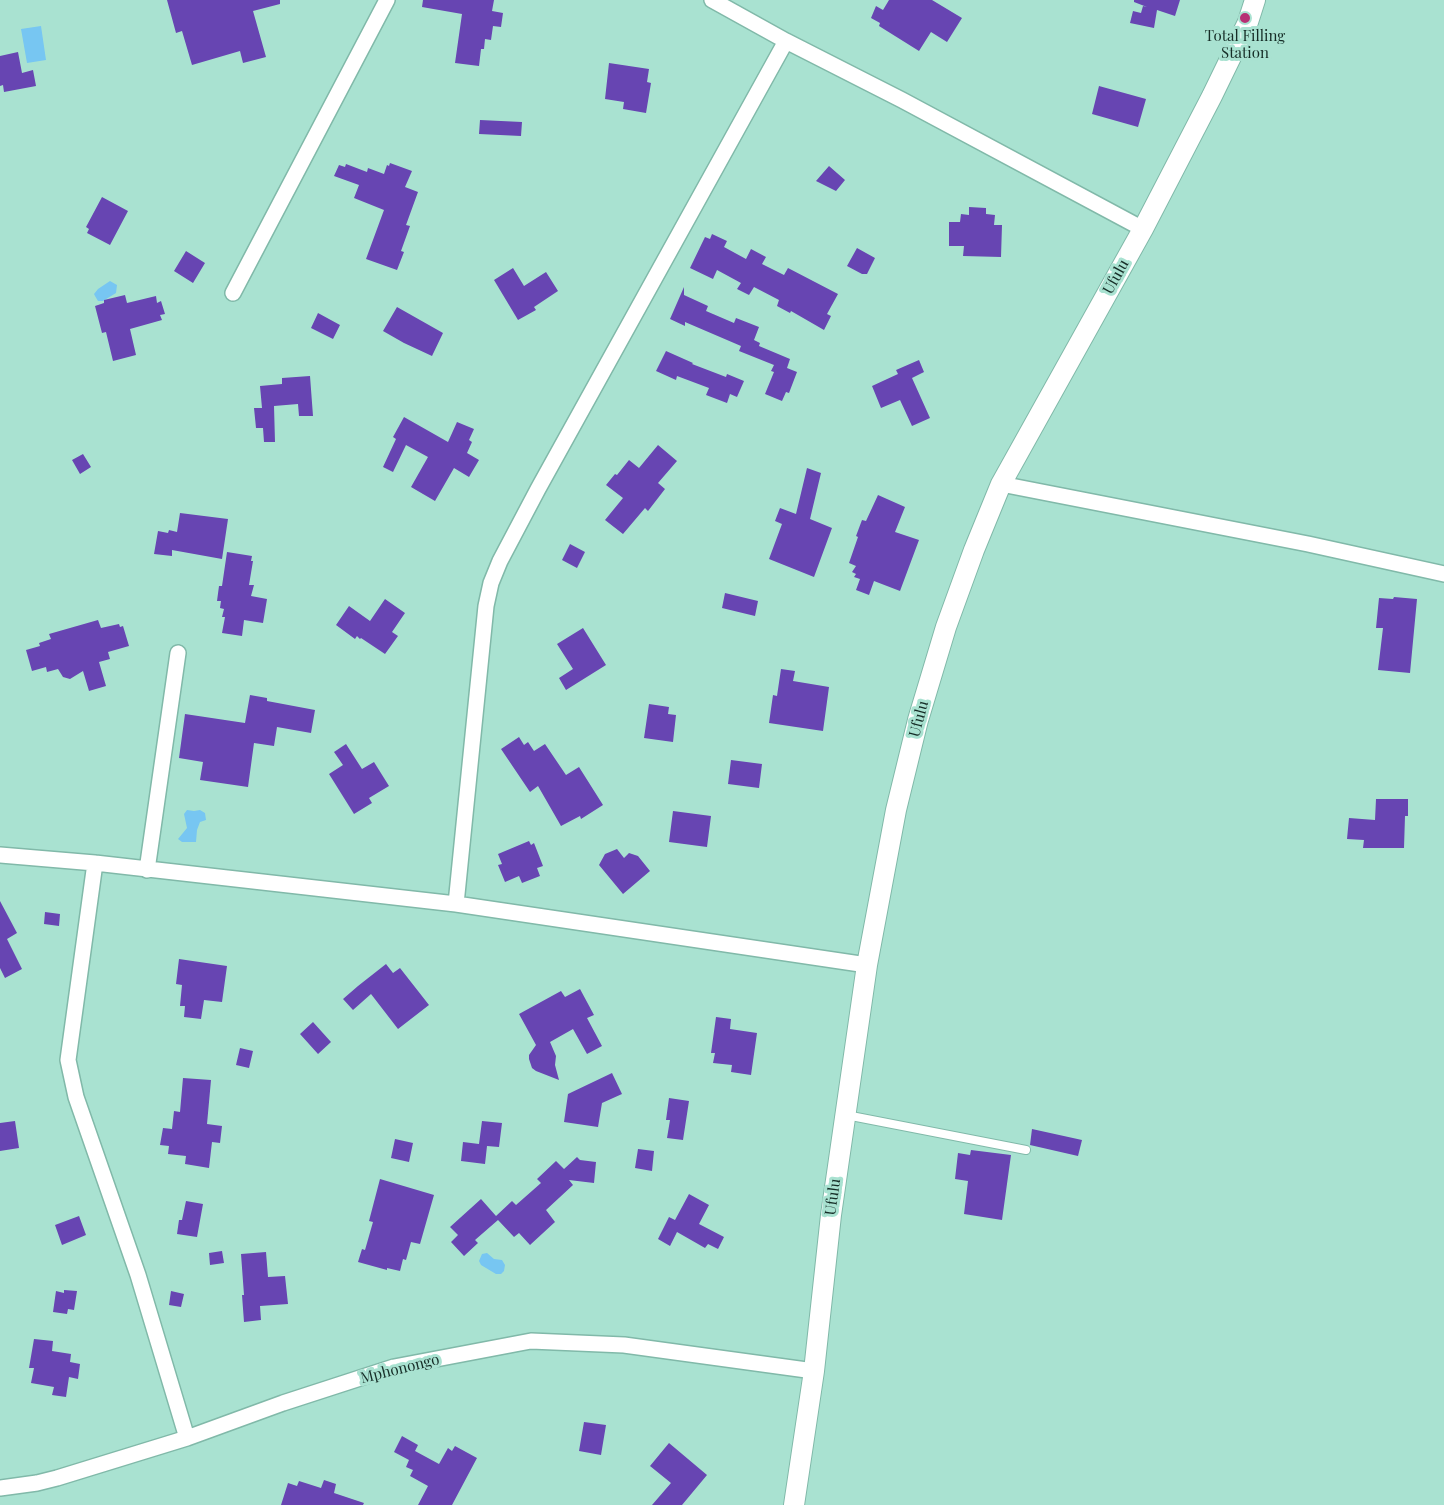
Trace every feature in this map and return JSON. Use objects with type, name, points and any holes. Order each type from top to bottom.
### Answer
[{"type":"street","points":[[233,293],[387,0]]},
{"type":"street","points":[[712,0],[1143,229]]},
{"type":"street","name":"Ufulu","points":[[794,1505],[814,1371],[830,1226],[867,964],[896,810],[918,720],[946,627],[1001,484],[1143,229],[1212,96],[1256,0]]},
{"type":"street","points":[[456,904],[486,606],[491,583],[538,489],[786,41]]},
{"type":"street","points":[[1001,484],[1308,544],[1444,574]]},
{"type":"street","points":[[147,870],[178,653]]},
{"type":"street","points":[[0,855],[95,863],[456,904],[867,964]]},
{"type":"street","points":[[95,863],[68,1060],[76,1097],[138,1275],[187,1438]]},
{"type":"street","name":"Mphonongo","points":[[0,1488],[57,1478],[187,1438],[282,1403],[394,1367],[531,1341],[624,1345],[814,1371]]},
{"type":"lane","points":[[845,1114],[1026,1150]]},
{"type":"water","points":[[41,26],[46,60],[27,63],[21,29]]},
{"type":"water","points":[[110,281],[117,285],[116,293],[103,301],[98,301],[94,294]]},
{"type":"water","points":[[187,810],[200,810],[205,813],[206,820],[200,822],[196,842],[182,842],[178,839],[187,828],[184,814]]},
{"type":"water","points":[[487,1253],[494,1259],[502,1260],[505,1265],[501,1274],[496,1274],[481,1265],[479,1261],[482,1254]]},
{"type":"building","points":[[167,0],[280,0],[280,4],[253,11],[266,57],[243,63],[240,51],[192,65],[182,31],[176,33]]},
{"type":"building","points":[[423,0],[494,0],[492,11],[503,13],[501,27],[493,26],[491,40],[485,39],[479,66],[455,63],[462,14],[422,7]]},
{"type":"building","points":[[889,0],[932,0],[962,18],[947,42],[931,32],[919,51],[879,26],[880,23],[871,18],[876,6],[883,10]]},
{"type":"building","points":[[1134,0],[1180,0],[1175,16],[1157,10],[1154,28],[1130,23],[1133,11],[1141,13],[1143,6],[1147,7]]},
{"type":"building","points":[[18,52],[22,73],[33,70],[36,86],[4,92],[3,85],[0,86],[0,56]]},
{"type":"building","points":[[609,63],[649,69],[647,82],[651,83],[646,113],[623,109],[624,102],[605,99]]},
{"type":"building","points":[[1099,86],[1146,99],[1138,127],[1092,114]]},
{"type":"building","points":[[480,120],[522,122],[521,136],[479,134]]},
{"type":"building","points":[[390,163],[412,171],[405,187],[418,192],[406,225],[410,226],[397,270],[366,259],[384,210],[354,198],[359,185],[334,176],[339,165],[345,167],[346,164],[367,172],[368,168],[384,174]]},
{"type":"building","points":[[829,166],[845,180],[836,191],[816,181]]},
{"type":"building","points":[[102,197],[128,211],[110,245],[87,233],[89,229],[86,227]]},
{"type":"building","points":[[969,207],[986,208],[986,214],[995,215],[994,225],[1002,225],[1001,257],[963,256],[964,246],[949,246],[949,222],[960,222],[961,214],[969,215]]},
{"type":"building","points":[[712,234],[727,241],[724,247],[746,259],[751,249],[766,257],[762,264],[784,275],[788,268],[838,294],[827,314],[831,316],[824,330],[791,311],[790,313],[777,306],[779,300],[754,287],[749,295],[737,289],[741,283],[717,270],[713,279],[690,268],[705,237],[710,239]]},
{"type":"building","points":[[857,248],[875,258],[867,274],[862,274],[847,266]]},
{"type":"building","points":[[186,251],[205,263],[193,283],[174,271]]},
{"type":"building","points":[[513,268],[524,286],[546,272],[558,291],[534,307],[536,310],[518,320],[494,280]]},
{"type":"building","points":[[684,287],[684,295],[708,306],[706,311],[734,323],[736,318],[759,327],[754,340],[760,343],[759,346],[790,359],[787,368],[797,372],[789,393],[786,392],[782,401],[765,394],[774,372],[771,371],[774,365],[739,351],[741,346],[685,322],[685,326],[670,319]]},
{"type":"building","points":[[125,295],[127,303],[156,296],[157,303],[161,301],[165,314],[160,315],[162,320],[130,329],[136,355],[113,361],[106,332],[102,333],[95,306],[104,303],[104,300]]},
{"type":"building","points":[[397,307],[443,333],[432,356],[383,331]]},
{"type":"building","points":[[318,313],[340,325],[333,339],[311,328]]},
{"type":"building","points":[[666,351],[692,364],[744,381],[737,397],[730,394],[727,403],[706,395],[709,388],[677,376],[676,380],[656,371]]},
{"type":"building","points":[[919,360],[924,372],[912,378],[930,418],[912,426],[900,400],[881,408],[872,386],[898,374],[896,370]]},
{"type":"building","points":[[310,376],[313,416],[299,416],[298,404],[274,406],[275,442],[264,442],[263,428],[256,428],[254,408],[262,408],[260,386],[282,384],[282,378]]},
{"type":"building","points":[[404,417],[448,442],[457,422],[474,429],[467,453],[479,460],[469,477],[454,468],[435,501],[411,487],[428,457],[406,445],[393,472],[383,467],[396,439],[393,437]]},
{"type":"building","points":[[658,445],[677,461],[658,483],[665,489],[648,511],[645,508],[623,534],[605,520],[623,498],[606,485],[629,460],[639,468]]},
{"type":"building","points":[[83,454],[91,467],[80,474],[72,460]]},
{"type":"building","points":[[807,468],[821,473],[810,519],[832,528],[814,577],[769,559],[782,524],[775,521],[780,508],[796,514]]},
{"type":"building","points":[[878,495],[905,507],[895,532],[919,540],[900,591],[874,581],[869,595],[856,590],[860,579],[854,577],[856,574],[852,572],[856,566],[849,563],[862,520],[866,521]]},
{"type":"building","points":[[180,513],[228,519],[222,559],[172,550],[172,556],[154,554],[158,531],[177,532]]},
{"type":"building","points":[[570,544],[585,552],[577,568],[562,560]]},
{"type":"building","points":[[227,552],[252,556],[249,585],[254,585],[251,596],[267,599],[263,623],[244,620],[242,636],[222,633],[224,609],[220,608],[221,601],[217,601],[219,586],[222,586]]},
{"type":"building","points":[[725,593],[758,601],[755,616],[722,608]]},
{"type":"building","points":[[1394,597],[1417,599],[1410,673],[1378,670],[1383,628],[1376,628],[1379,598],[1393,599]]},
{"type":"building","points":[[385,599],[405,613],[392,632],[398,636],[385,654],[357,636],[355,639],[336,625],[349,606],[370,621]]},
{"type":"building","points":[[98,620],[101,628],[119,624],[120,627],[123,626],[129,646],[108,652],[110,659],[99,662],[106,686],[89,691],[83,671],[70,679],[63,677],[58,669],[47,672],[46,667],[32,671],[26,650],[40,646],[39,643],[51,639],[49,634]]},
{"type":"building","points":[[583,628],[606,665],[566,690],[559,678],[573,669],[557,644]]},
{"type":"building","points":[[781,669],[795,671],[793,681],[829,687],[823,731],[769,723],[773,695],[777,696]]},
{"type":"building","points":[[250,695],[267,698],[267,701],[315,710],[311,733],[277,727],[274,746],[254,743],[248,787],[200,780],[203,762],[179,758],[185,714],[245,723]]},
{"type":"building","points":[[649,704],[669,707],[668,714],[676,715],[673,742],[644,738]]},
{"type":"building","points":[[519,737],[524,745],[528,742],[534,751],[545,744],[566,775],[579,767],[603,805],[581,819],[580,816],[561,826],[538,786],[530,792],[501,749]]},
{"type":"building","points":[[346,744],[362,769],[374,762],[389,786],[369,798],[372,803],[354,814],[329,774],[343,765],[334,752]]},
{"type":"building","points":[[731,760],[762,764],[759,788],[728,784]]},
{"type":"building","points":[[1376,799],[1408,799],[1404,848],[1363,848],[1364,840],[1347,839],[1349,818],[1375,820]]},
{"type":"building","points":[[673,811],[711,816],[707,847],[669,842]]},
{"type":"building","points":[[529,841],[531,845],[534,843],[543,866],[537,868],[540,876],[522,883],[519,876],[505,882],[498,865],[502,864],[498,854]]},
{"type":"building","points":[[617,849],[624,858],[629,853],[638,856],[650,871],[623,894],[599,865],[605,854]]},
{"type":"building","points":[[0,901],[17,933],[7,939],[22,969],[5,978],[0,968]]},
{"type":"building","points":[[45,912],[60,914],[59,926],[44,924]]},
{"type":"building","points":[[179,959],[227,966],[222,1002],[204,1000],[201,1019],[184,1017],[185,1006],[180,1006],[182,985],[176,984]]},
{"type":"building","points":[[386,964],[393,973],[400,968],[429,1005],[398,1029],[371,994],[353,1010],[343,999]]},
{"type":"building","points":[[580,989],[594,1015],[587,1018],[602,1046],[587,1054],[573,1029],[550,1042],[556,1056],[555,1065],[559,1080],[532,1068],[529,1055],[536,1045],[519,1014],[561,991],[565,997]]},
{"type":"building","points":[[716,1017],[731,1019],[730,1029],[757,1033],[751,1075],[731,1072],[732,1065],[713,1063],[715,1053],[711,1053]]},
{"type":"building","points":[[313,1022],[331,1042],[318,1054],[300,1034]]},
{"type":"building","points":[[240,1048],[253,1051],[249,1068],[236,1065]]},
{"type":"building","points":[[612,1073],[622,1094],[602,1103],[598,1127],[564,1122],[568,1094]]},
{"type":"building","points":[[183,1078],[211,1080],[207,1124],[222,1126],[220,1143],[212,1142],[209,1168],[185,1164],[186,1156],[168,1154],[169,1146],[160,1145],[163,1128],[172,1129],[174,1111],[180,1112]]},
{"type":"building","points":[[669,1098],[689,1101],[683,1140],[667,1138],[670,1120],[666,1120]]},
{"type":"building","points":[[15,1121],[19,1148],[0,1151],[0,1123]]},
{"type":"building","points":[[482,1121],[502,1123],[499,1147],[487,1146],[485,1164],[461,1161],[463,1142],[479,1144]]},
{"type":"building","points":[[1032,1129],[1082,1140],[1078,1156],[1030,1145]]},
{"type":"building","points":[[395,1139],[413,1143],[409,1162],[391,1158]]},
{"type":"building","points":[[638,1149],[654,1151],[652,1171],[635,1168]]},
{"type":"building","points":[[971,1150],[1011,1155],[1002,1220],[964,1214],[968,1181],[955,1179],[958,1153],[970,1155]]},
{"type":"building","points":[[577,1157],[580,1160],[596,1162],[594,1183],[569,1180],[573,1185],[546,1210],[555,1222],[530,1245],[519,1233],[514,1237],[498,1220],[475,1240],[478,1243],[464,1256],[451,1242],[458,1235],[450,1227],[481,1199],[496,1216],[512,1201],[516,1205],[541,1183],[537,1179],[556,1161],[564,1169]]},
{"type":"building","points":[[380,1179],[434,1195],[420,1244],[411,1242],[400,1271],[358,1262],[362,1249],[365,1250],[373,1222],[369,1221]]},
{"type":"building","points":[[689,1194],[709,1205],[699,1224],[724,1237],[718,1249],[708,1244],[705,1248],[677,1232],[670,1246],[658,1239],[669,1217],[675,1220]]},
{"type":"building","points":[[186,1201],[203,1204],[197,1237],[177,1234]]},
{"type":"building","points":[[79,1216],[86,1235],[62,1245],[55,1225]]},
{"type":"building","points":[[222,1251],[224,1263],[210,1265],[209,1253]]},
{"type":"building","points":[[266,1252],[268,1277],[285,1276],[288,1304],[260,1306],[261,1320],[244,1322],[241,1254]]},
{"type":"building","points":[[64,1290],[77,1291],[74,1310],[68,1309],[67,1314],[53,1312],[56,1291],[64,1293]]},
{"type":"building","points":[[171,1291],[184,1294],[181,1307],[169,1305]]},
{"type":"building","points":[[34,1339],[53,1341],[52,1351],[71,1354],[70,1362],[80,1364],[78,1379],[69,1377],[66,1397],[52,1395],[54,1387],[31,1383],[34,1368],[29,1368]]},
{"type":"building","points":[[584,1422],[606,1425],[601,1455],[579,1451]]},
{"type":"building","points":[[402,1436],[418,1445],[415,1451],[439,1464],[448,1448],[452,1451],[455,1446],[477,1458],[452,1505],[418,1505],[428,1486],[410,1476],[413,1470],[406,1467],[409,1460],[394,1452]]},
{"type":"building","points":[[669,1443],[707,1475],[682,1505],[652,1505],[671,1483],[650,1466]]},
{"type":"building","points":[[324,1480],[336,1484],[334,1493],[364,1503],[363,1505],[281,1505],[288,1483],[297,1486],[299,1481],[321,1488]]},
{"type":"place","name":"Total Filling Station","points":[[1245,18]]}]
